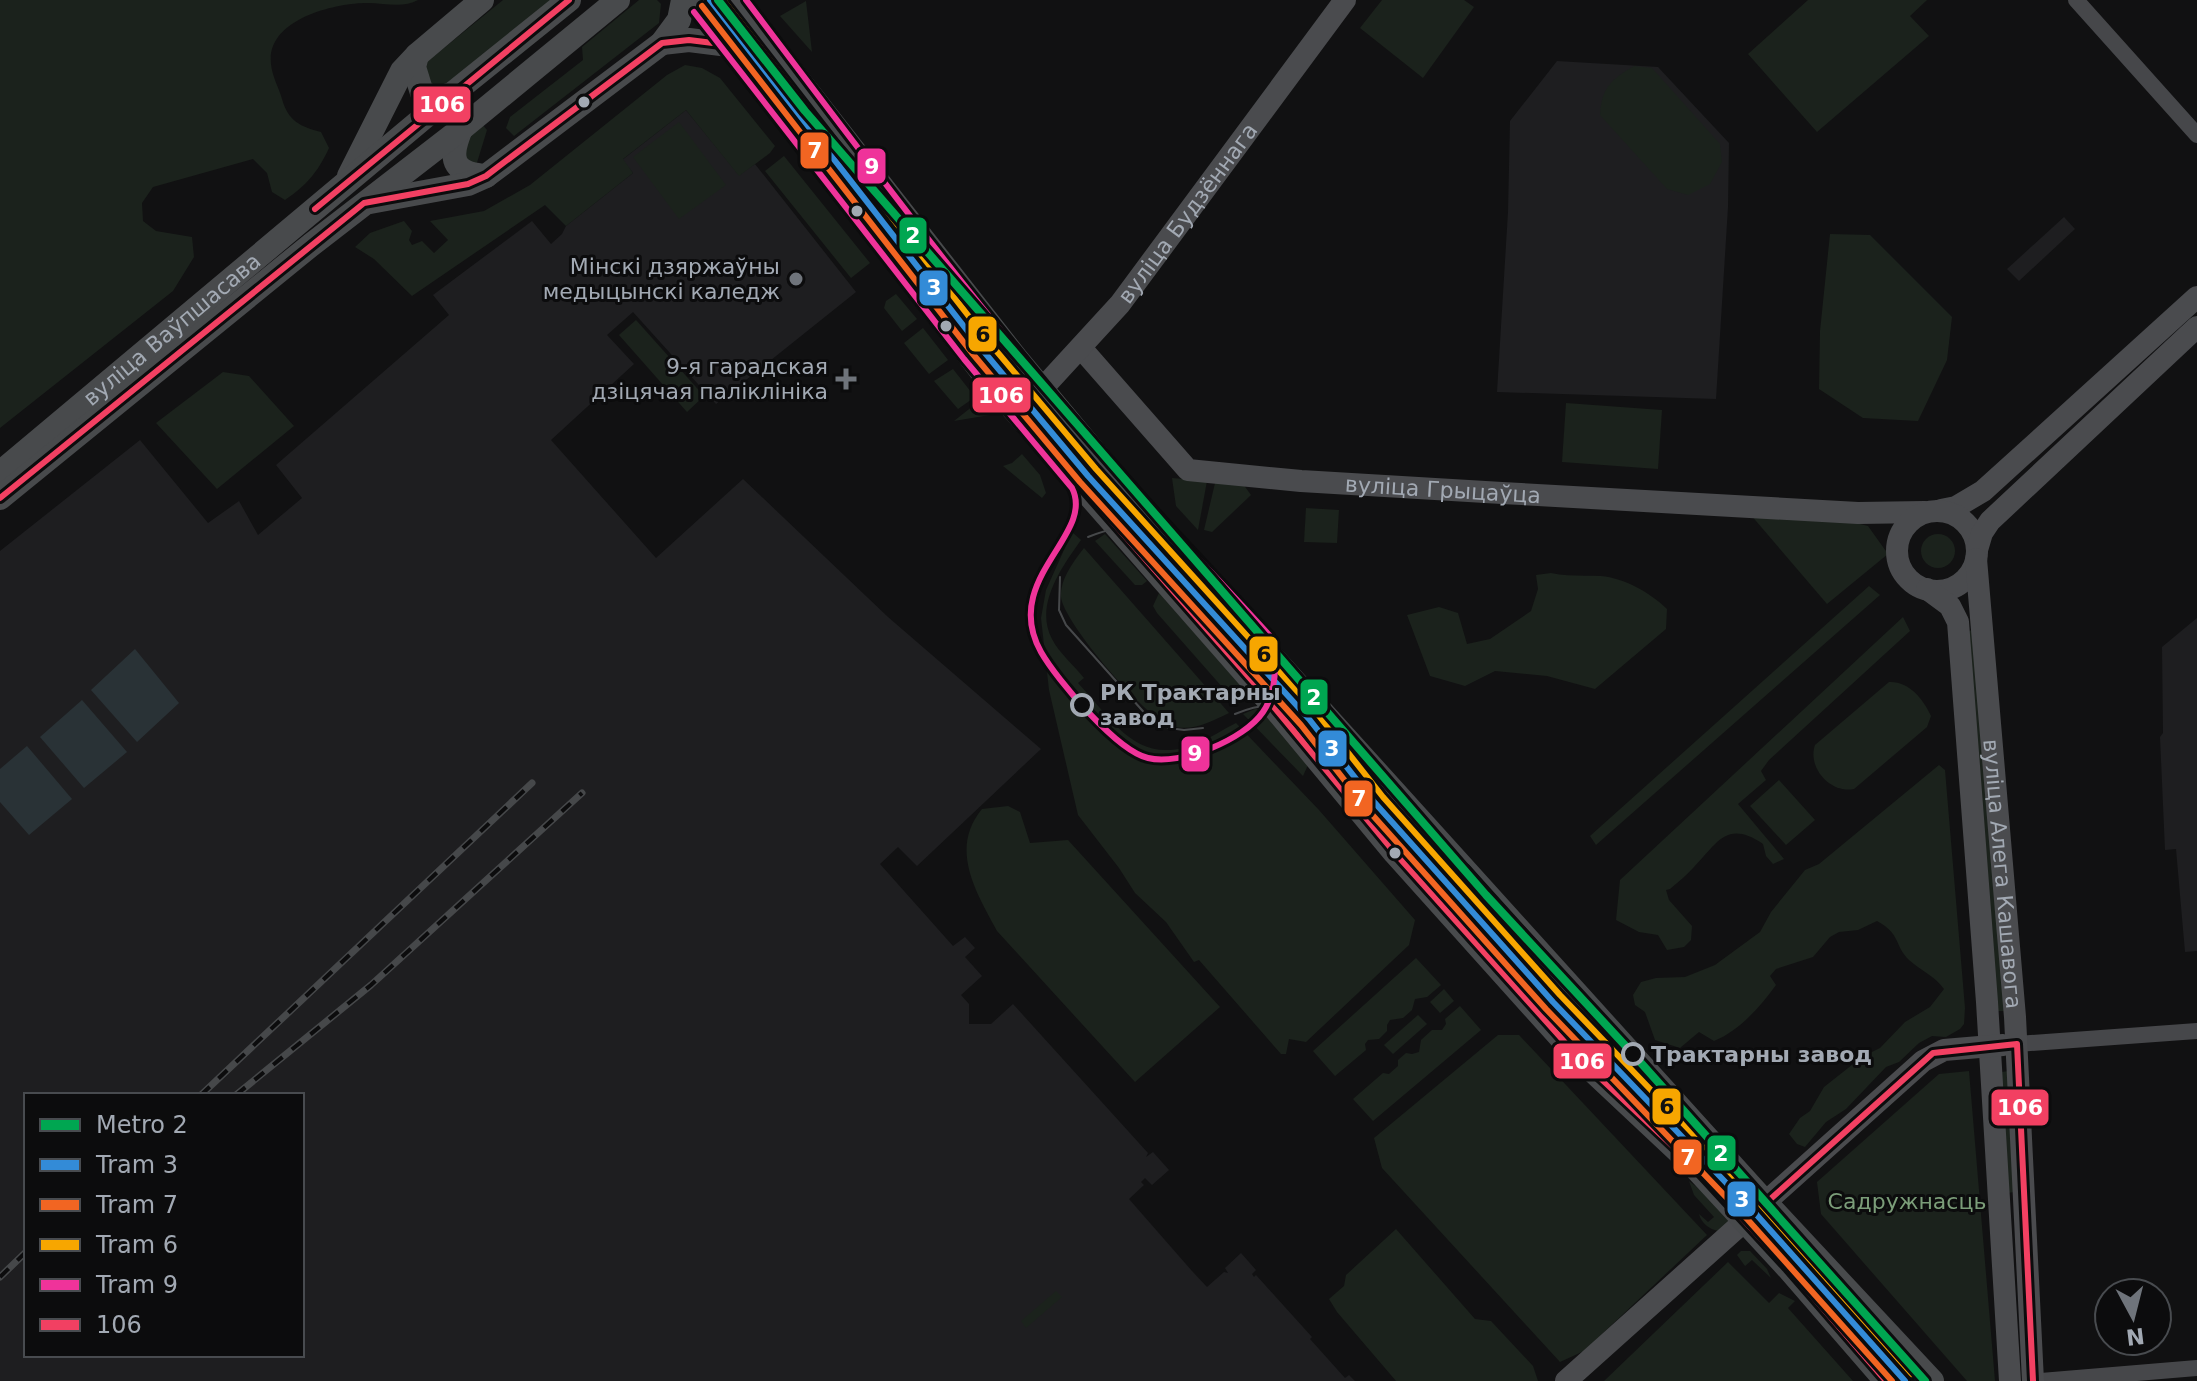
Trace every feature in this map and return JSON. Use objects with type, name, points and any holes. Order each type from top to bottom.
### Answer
[{"type":"main road","points":[[344,186],[402,71],[482,0]]},
{"type":"main road","name":"вуліца Ваўпшасава","points":[[0,473],[452,94],[569,0]]},
{"type":"main road","name":"вуліца Ваўпшасава","points":[[0,498],[618,0]]},
{"type":"main road","points":[[364,203],[468,184],[486,176],[662,43],[679,20],[683,0]]},
{"type":"main road","points":[[695,0],[902,270],[1018,415],[1254,683],[1395,853],[1579,1058],[1693,1165],[1886,1381]]},
{"type":"main road","points":[[736,0],[1042,388],[1181,556],[1766,1203],[1932,1381]]},
{"type":"main road","points":[[756,25],[757,0]]},
{"type":"main road","name":"вуліца Будзённага","points":[[1018,415],[1120,304],[1345,0]]},
{"type":"main road","points":[[662,43],[689,40],[729,45]]},
{"type":"main road","points":[[417,55],[414,67],[422,93],[437,98],[452,94]]},
{"type":"main road","points":[[461,129],[453,150],[456,163],[461,170],[472,175],[486,176]]},
{"type":"main road","points":[[1858,513],[1878,524],[1897,554],[1905,575],[1918,586],[1941,591],[1963,581],[1972,571],[1982,533],[1990,521],[2197,297]]},
{"type":"main road","points":[[1897,554],[1898,540],[1913,519],[1956,507],[1983,491],[2197,327]]},
{"type":"main road","name":"вуліца Грыцаўца","points":[[1081,348],[1188,470],[1301,481],[1858,513],[1933,511]]},
{"type":"main road","points":[[1933,511],[1967,523],[1975,539],[1977,554]]},
{"type":"main road","name":"вуліца Алега Кашавога","points":[[1977,554],[2017,1044],[2033,1381]]},
{"type":"main road","name":"вуліца Алега Кашавога","points":[[1927,589],[1943,599],[1958,622],[2010,1381]]},
{"type":"main road","points":[[1566,1381],[1933,1053],[2017,1044]]},
{"type":"main road","points":[[1999,1213],[2026,1212]]},
{"type":"street","points":[[2076,0],[2197,135]]},
{"type":"street","points":[[2017,1044],[2197,1031]]},
{"type":"street","points":[[2041,1381],[2197,1368]]},
{"type":"shaded area","points":[[1557,61],[1658,67],[1729,143],[1716,399],[1497,392],[1510,121]]},
{"type":"shaded area","points":[[686,110],[739,175],[755,164],[856,292],[716,404],[633,312],[607,335],[634,364],[551,440],[656,558],[743,479],[888,617],[1041,749],[917,866],[898,847],[880,864],[953,946],[965,937],[975,948],[965,957],[982,976],[961,995],[969,1004],[969,1024],[991,1024],[1013,1004],[1148,1153],[1146,1157],[1153,1152],[1169,1170],[1152,1185],[1145,1178],[1141,1182],[1144,1185],[1129,1199],[1192,1271],[1207,1287],[1224,1272],[1228,1273],[1225,1268],[1241,1253],[1256,1270],[1252,1274],[1254,1277],[1256,1275],[1312,1337],[1310,1339],[1345,1378],[1349,1375],[1355,1381],[0,1381],[0,551],[140,440],[208,523],[239,501],[258,535],[302,498],[276,465],[449,315],[433,295],[532,221],[551,244],[566,226],[633,173],[622,160]]},
{"type":"shaded area","points":[[2064,217],[2075,229],[2019,281],[2007,269]]},
{"type":"shaded area","points":[[2197,618],[2197,951],[2185,952],[2176,849],[2165,850],[2160,737],[2163,733],[2162,647]]},
{"type":"shaded area","points":[[135,649],[179,703],[137,742],[91,690]]},
{"type":"shaded area","points":[[82,700],[127,752],[84,788],[40,737]]},
{"type":"shaded area","points":[[27,746],[72,799],[29,835],[0,802],[0,769]]},
{"type":"green space","points":[[0,0],[418,0],[405,4],[351,4],[319,11],[304,17],[279,36],[272,49],[271,64],[285,107],[296,122],[321,132],[329,148],[316,171],[285,200],[272,192],[267,173],[253,159],[153,187],[142,203],[143,221],[156,231],[192,237],[194,257],[173,291],[0,428]]},
{"type":"green space","points":[[503,0],[556,0],[445,89],[431,89],[423,65]]},
{"type":"green space","points":[[639,0],[657,0],[661,4],[659,23],[514,136],[506,128],[510,117],[583,60],[582,47]]},
{"type":"green space","points":[[1382,0],[1464,0],[1474,7],[1423,78],[1360,28]]},
{"type":"green space","points":[[1808,0],[1927,0],[1910,16],[1929,36],[1817,132],[1748,54]]},
{"type":"green space","points":[[806,1],[812,52],[780,16]]},
{"type":"green space","points":[[685,65],[702,68],[720,78],[775,146],[739,176],[686,110],[623,159],[633,173],[566,226],[545,205],[412,296],[374,259],[355,247],[370,233],[404,221],[412,231],[409,240],[412,245],[422,241],[434,253],[448,240],[430,221],[484,211],[530,185],[667,75]]},
{"type":"green space","points":[[1634,66],[1652,68],[1720,144],[1722,162],[1710,184],[1688,195],[1667,189],[1600,115],[1609,85]]},
{"type":"green space","points":[[679,122],[726,185],[679,219],[633,157]]},
{"type":"green space","points":[[482,124],[487,130],[476,166],[464,161],[463,139]]},
{"type":"green space","points":[[784,156],[870,263],[851,278],[765,171]]},
{"type":"green space","points":[[1830,234],[1870,235],[1952,317],[1947,360],[1918,421],[1863,418],[1819,389],[1820,331]]},
{"type":"green space","points":[[896,294],[917,319],[902,331],[884,308],[886,301]]},
{"type":"green space","points":[[636,320],[704,396],[687,412],[619,335]]},
{"type":"green space","points":[[923,328],[948,360],[929,374],[904,343]]},
{"type":"green space","points":[[953,369],[975,397],[958,409],[934,381]]},
{"type":"green space","points":[[223,372],[249,376],[294,426],[217,489],[156,423]]},
{"type":"green space","points":[[978,402],[990,415],[954,421]]},
{"type":"green space","points":[[1566,403],[1662,410],[1658,469],[1562,462]]},
{"type":"green space","points":[[1022,454],[1040,475],[1046,493],[1042,498],[1003,466]]},
{"type":"green space","points":[[1172,478],[1207,481],[1198,530],[1176,506]]},
{"type":"green space","points":[[1215,483],[1243,484],[1251,495],[1212,532],[1204,530]]},
{"type":"green space","points":[[1306,508],[1339,510],[1337,543],[1304,542]]},
{"type":"green space","points":[[1750,514],[1848,521],[1868,526],[1888,554],[1827,604]]},
{"type":"green space","points":[[1072,532],[1081,540],[1053,587],[1046,613],[1047,626],[1055,644],[1084,678],[1078,683],[1116,726],[1143,745],[1159,750],[1198,743],[1236,723],[1319,810],[1415,920],[1409,945],[1306,1042],[1289,1039],[1286,1054],[1281,1054],[1199,960],[1194,962],[1166,922],[1135,893],[1078,815],[1049,690],[1041,618],[1046,590]]},
{"type":"green space","points":[[1105,534],[1147,581],[1135,585],[1095,541]]},
{"type":"green space","points":[[1938,534],[1950,539],[1955,551],[1950,563],[1938,568],[1926,563],[1921,551],[1926,539]]},
{"type":"green space","points":[[1084,548],[1229,713],[1194,727],[1171,726],[1144,706],[1107,668],[1076,627],[1061,597],[1065,577]]},
{"type":"green space","points":[[1551,573],[1610,577],[1637,587],[1667,609],[1666,629],[1595,689],[1547,676],[1495,671],[1465,686],[1430,676],[1407,615],[1439,607],[1458,613],[1467,644],[1490,639],[1531,611],[1538,589],[1536,575]]},
{"type":"green space","points":[[1869,586],[1880,595],[1596,845],[1590,836]]},
{"type":"green space","points":[[1159,593],[1247,692],[1238,705],[1157,613],[1153,606]]},
{"type":"green space","points":[[1903,617],[1910,631],[1769,760],[1761,771],[1766,780],[1738,804],[1784,859],[1773,864],[1766,856],[1763,844],[1740,834],[1731,834],[1716,843],[1685,876],[1666,890],[1669,900],[1692,926],[1691,940],[1684,947],[1667,950],[1658,935],[1639,932],[1616,920],[1620,880]]},
{"type":"green space","points":[[1976,630],[2005,1011],[1995,1011],[1967,631]]},
{"type":"green space","points":[[1889,682],[1903,684],[1924,703],[1931,716],[1927,727],[1854,789],[1829,783],[1814,762],[1815,745]]},
{"type":"green space","points":[[1261,709],[1308,765],[1303,776],[1243,714]]},
{"type":"green space","points":[[1939,765],[1945,770],[1964,1024],[1946,1037],[1932,1036],[1919,1043],[1899,1062],[1886,1067],[1846,1109],[1826,1122],[1805,1147],[1797,1144],[1789,1134],[1800,1118],[1810,1111],[1824,1087],[1862,1057],[1880,1048],[1905,1022],[1930,1007],[1944,989],[1904,955],[1890,930],[1877,921],[1858,930],[1839,932],[1830,937],[1813,957],[1776,969],[1770,976],[1776,985],[1763,1002],[1740,1025],[1714,1041],[1699,1032],[1680,1048],[1655,1040],[1645,1012],[1635,1005],[1633,995],[1641,982],[1685,977],[1715,965],[1760,932],[1771,912],[1805,870],[1819,864]]},
{"type":"green space","points":[[1779,780],[1815,820],[1786,845],[1750,806]]},
{"type":"green space","points":[[1008,806],[1020,812],[1030,843],[1068,840],[1220,1007],[1135,1082],[997,931],[974,886],[967,855],[967,839],[972,824],[982,809]]},
{"type":"green space","points":[[1416,958],[1441,985],[1427,997],[1415,999],[1412,1010],[1403,1018],[1390,1020],[1387,1031],[1379,1039],[1368,1040],[1366,1050],[1335,1076],[1313,1051]]},
{"type":"green space","points":[[1444,989],[1454,1001],[1440,1013],[1430,1002]]},
{"type":"green space","points":[[1460,1006],[1481,1030],[1373,1121],[1353,1099],[1383,1073],[1389,1074],[1406,1053],[1419,1052],[1421,1040],[1432,1030],[1442,1030],[1445,1019]]},
{"type":"green space","points":[[1418,1015],[1427,1024],[1393,1054],[1384,1045]]},
{"type":"green space","points":[[1498,1035],[1519,1035],[1707,1235],[1584,1351],[1560,1362],[1382,1168],[1374,1138]]},
{"type":"green space","name":"Садружнасць","points":[[1969,1071],[1995,1381],[1967,1381],[1821,1214],[1817,1182],[1939,1074]]},
{"type":"green space","points":[[2009,1071],[2015,1192],[2007,1193],[2001,1072]]},
{"type":"green space","points":[[1689,1181],[1728,1212],[1728,1222],[1719,1231],[1709,1228],[1702,1220],[1699,1214],[1708,1222],[1714,1217],[1694,1195]]},
{"type":"green space","points":[[1396,1229],[1475,1319],[1491,1321],[1533,1366],[1538,1381],[1396,1381],[1329,1299],[1344,1286],[1346,1275]]},
{"type":"green space","points":[[1741,1251],[1750,1251],[1771,1278],[1752,1260],[1745,1266],[1737,1255]]},
{"type":"green space","points":[[1728,1262],[1769,1303],[1779,1293],[1795,1301],[1788,1308],[1853,1381],[1604,1381]]},
{"type":"green space","points":[[1056,1291],[1062,1297],[1026,1328],[1021,1321]]},
{"type":"tram line","name":"3","points":[[710,0],[980,347],[1088,476],[1309,719],[1375,803],[1553,1002],[1755,1213],[1905,1381]]},
{"type":"tram line","name":"6","points":[[723,0],[988,341],[1096,469],[1316,712],[1383,797],[1560,995],[1762,1206],[1912,1374]]},
{"type":"tram line","name":"9","points":[[694,12],[964,359],[1072,488],[1076,506],[1072,523],[1039,580],[1032,602],[1032,626],[1041,652],[1060,679],[1105,729],[1135,753],[1148,758],[1177,758],[1193,754],[1242,732],[1263,712],[1271,696],[1275,658],[1270,636],[1146,503],[1059,402],[922,232],[746,0]]},
{"type":"tram line","name":"7","points":[[702,6],[972,353],[1080,482],[1301,725],[1368,810],[1546,1009],[1748,1220],[1892,1381]]},
{"type":"tram line","points":[[1088,537],[1116,528],[1145,529]]},
{"type":"tram line","points":[[1060,577],[1059,610],[1066,625],[1149,718],[1169,728],[1203,728]]},
{"type":"tram line","points":[[1235,714],[1256,707],[1272,706],[1309,719]]},
{"type":"railway","points":[[203,1093],[532,783]]},
{"type":"railway","points":[[238,1093],[371,985],[582,793]]},
{"type":"railway","points":[[0,1277],[24,1254]]},
{"type":"metro line","name":"2","points":[[718,0],[805,111],[1486,895],[1633,1054],[1925,1381]]},
{"type":"transit line","name":"106","points":[[315,209],[569,0]]},
{"type":"transit line","name":"106","points":[[0,498],[364,203],[468,184],[486,176],[662,43],[689,40],[729,45],[988,380],[1254,683],[1395,853],[1579,1058],[1693,1165],[1886,1381]]},
{"type":"transit line","name":"106","points":[[1465,869],[1766,1203],[1933,1053],[2017,1044],[2033,1381]]},
{"type":"place","name":"Мінскі дзяржаўны медыцынскі каледж","points":[[796,279]]},
{"type":"place","name":"9-я гарадская дзіцячая паліклініка","points":[[846,379]]},
{"type":"place","name":"РК Трактарны завод","points":[[1082,705]]},
{"type":"place","name":"Трактарны завод","points":[[1633,1054]]}]
